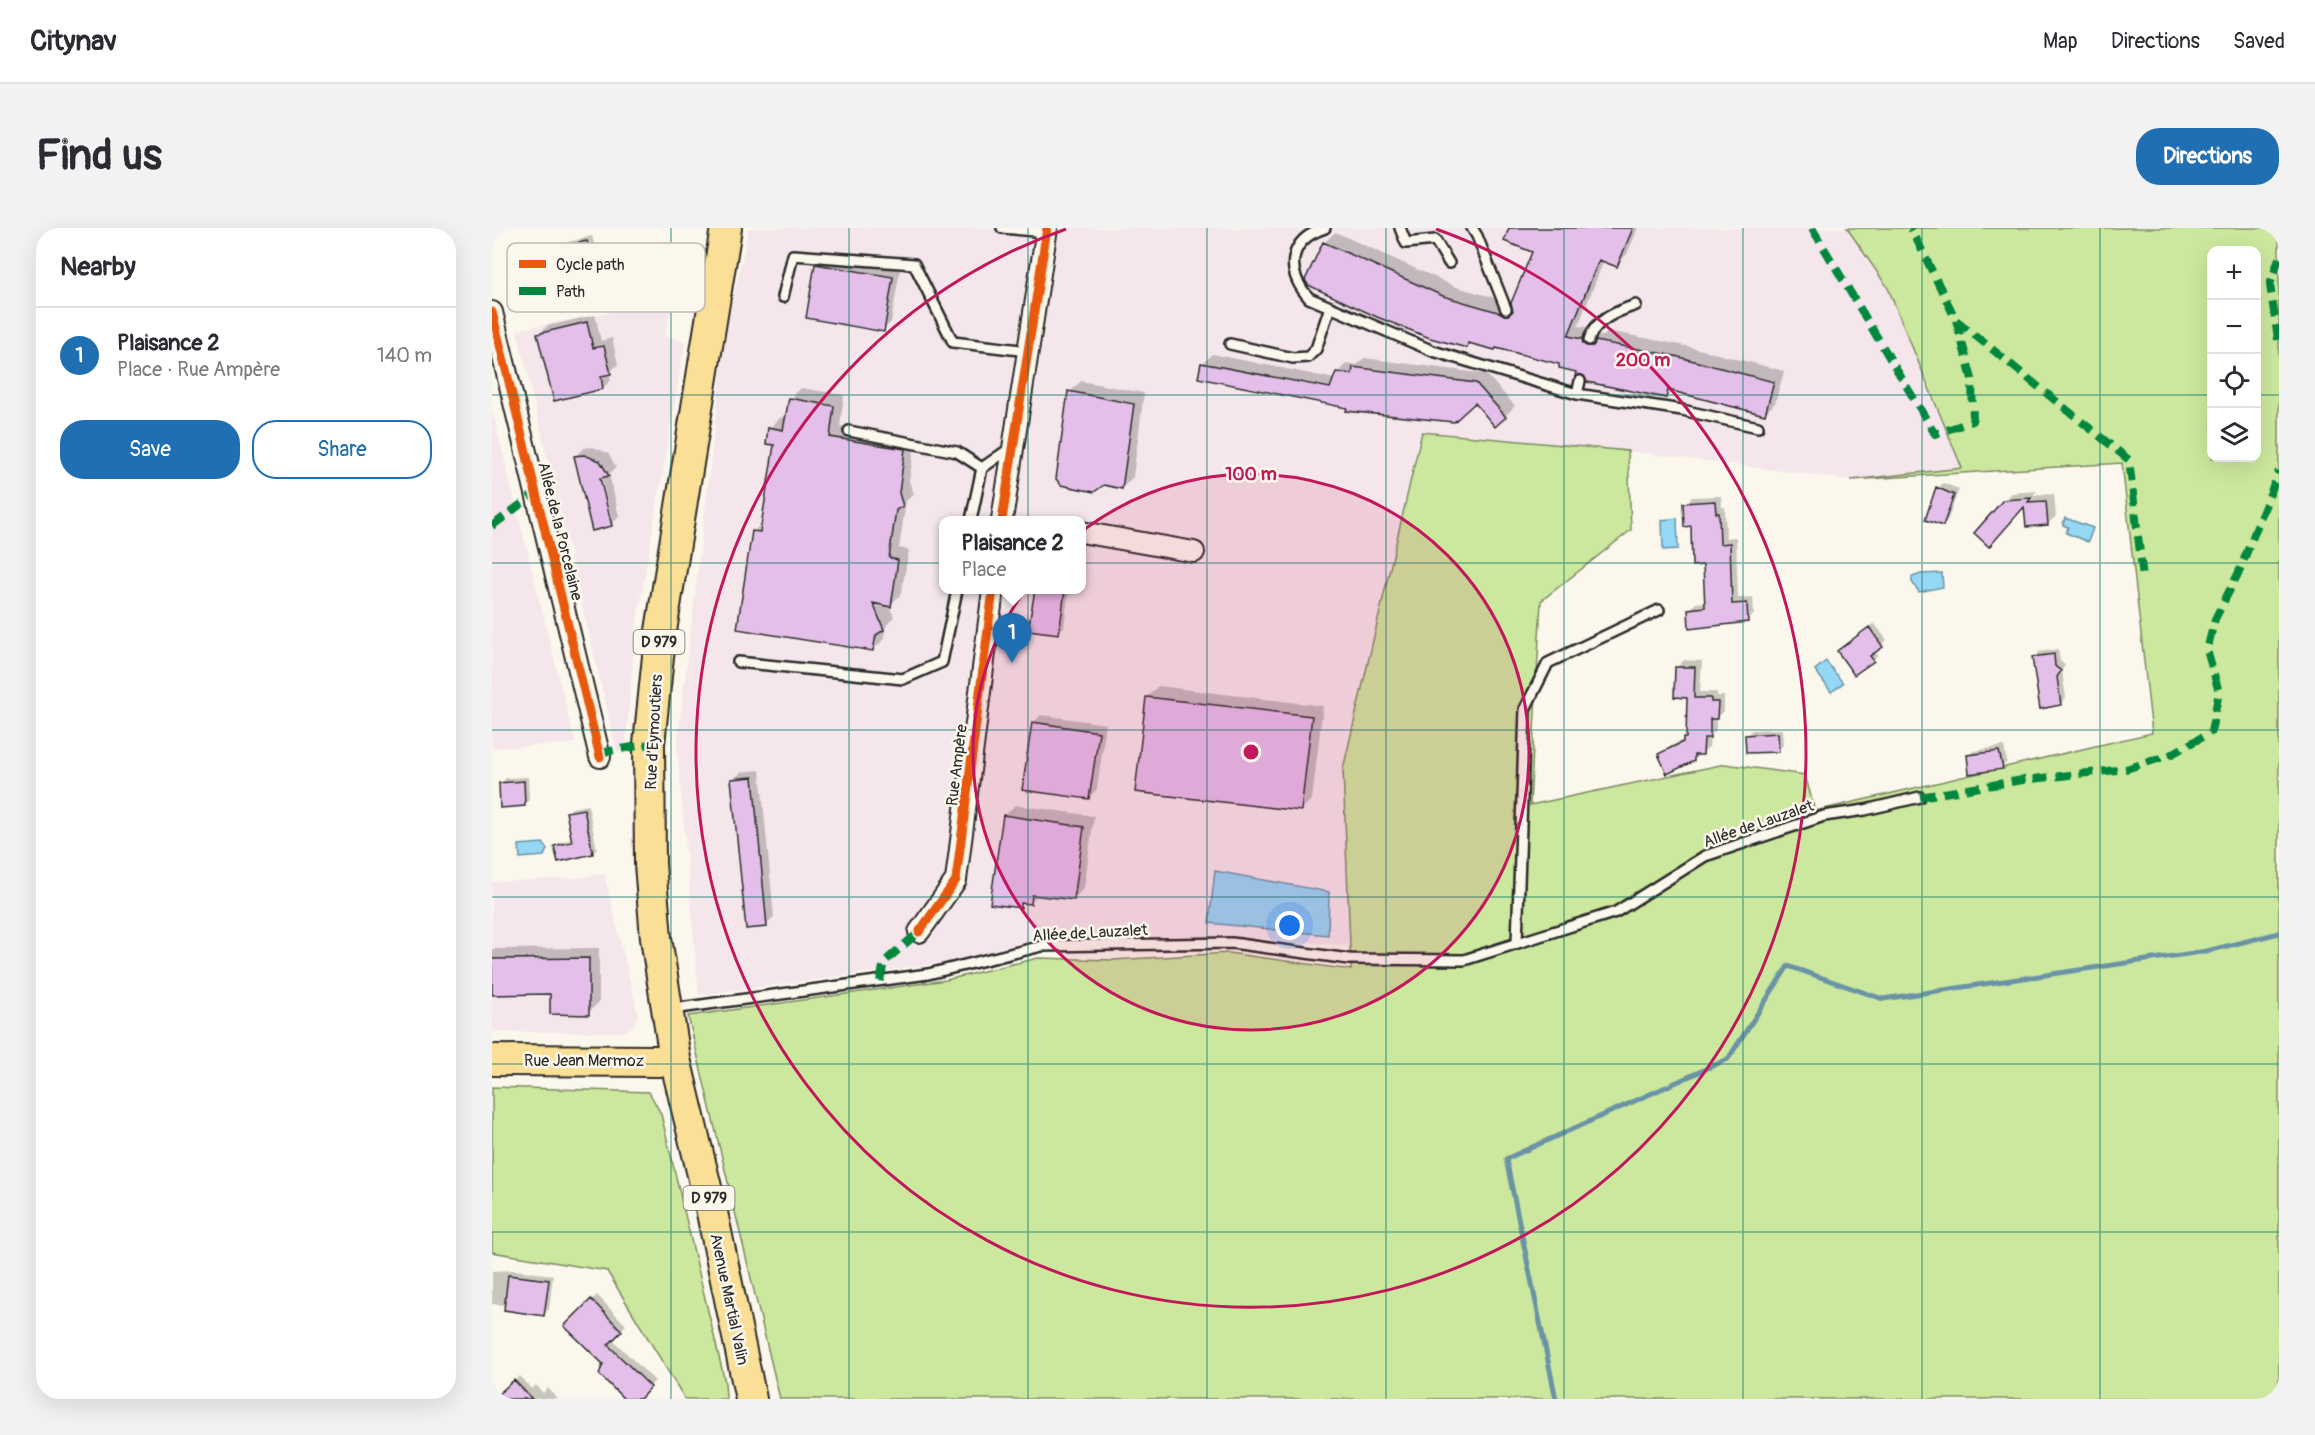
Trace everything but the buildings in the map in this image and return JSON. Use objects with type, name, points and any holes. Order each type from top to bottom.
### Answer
[{"type":"main road","name":"Rue d'Eymoutiers","points":[[675,1059],[656,938],[650,864],[649,744],[660,637],[726,228]]},
{"type":"main road","name":"Rue Jean Mermoz","points":[[492,1060],[658,1061],[675,1059]]},
{"type":"main road","name":"Avenue Martial Valin","points":[[675,1059],[714,1219],[751,1399]]},
{"type":"street","points":[[1007,516],[1014,446],[1047,230]]},
{"type":"street","name":"Allée de la Porcelaine","points":[[492,312],[600,756]]},
{"type":"street","points":[[1086,533],[1194,552]]},
{"type":"street","name":"Rue Ampère","points":[[919,932],[956,880],[992,594]]},
{"type":"lane","points":[[1002,228],[1047,230]]},
{"type":"lane","points":[[1325,228],[1303,239],[1293,263],[1298,286],[1309,298],[1432,351],[1577,394],[1682,410],[1758,427]]},
{"type":"lane","points":[[1400,228],[1406,243],[1435,240],[1449,262]]},
{"type":"lane","points":[[1472,228],[1478,236],[1506,309]]},
{"type":"lane","points":[[783,297],[794,255],[914,264],[953,342],[1028,351]]},
{"type":"lane","points":[[1589,340],[1594,328],[1610,316],[1636,304]]},
{"type":"lane","points":[[1230,344],[1293,358],[1308,357],[1316,349],[1330,307]]},
{"type":"lane","points":[[1577,394],[1580,381]]},
{"type":"lane","points":[[849,431],[957,452],[982,468]]},
{"type":"lane","points":[[972,516],[982,468],[1014,446]]},
{"type":"lane","points":[[738,662],[903,680],[942,662],[956,594]]},
{"type":"lane","points":[[1517,943],[1525,709],[1548,663],[1659,610]]},
{"type":"lane","name":"Allée de Lauzalet","points":[[666,1010],[928,975],[1042,946],[1232,943],[1348,958],[1464,960],[1616,912],[1705,856],[1824,816],[1864,810],[1920,797]]},
{"type":"shaded area","points":[[749,228],[1847,228],[1888,288],[1962,468],[1851,480],[1628,451],[1422,432],[1360,946],[1223,936],[1035,942],[965,960],[699,995],[677,747],[726,331]]},
{"type":"shaded area","points":[[611,312],[671,312],[664,336],[685,342],[636,626],[625,750],[617,752],[517,330]]},
{"type":"shaded area","points":[[492,410],[575,743],[492,748]]},
{"type":"shaded area","points":[[604,874],[638,1014],[634,1025],[624,1032],[492,1032],[492,882],[578,878]]},
{"type":"green space","points":[[1847,228],[2279,228],[2279,1399],[780,1399],[688,1016],[946,980],[1038,958],[1113,960],[1229,953],[1351,970],[1343,769],[1422,432],[1628,451],[1631,530],[1541,601],[1530,805],[1725,764],[1805,775],[1815,811],[2152,733],[2122,463],[1851,480],[1962,468],[1888,288]]},
{"type":"green space","points":[[492,1087],[649,1092],[661,1114],[725,1382],[726,1399],[685,1399],[607,1271],[492,1252]]},
{"type":"water","points":[[1677,518],[1678,549],[1663,550],[1662,520]]},
{"type":"water","points":[[2065,518],[2093,528],[2088,542],[2066,533],[2068,527],[2063,525]]},
{"type":"water","points":[[1942,573],[1943,587],[1919,592],[1912,582],[1912,577],[1921,574]]},
{"type":"water","points":[[1826,661],[1843,683],[1831,692],[1815,670]]},
{"type":"water","points":[[543,843],[547,849],[544,856],[520,858],[519,845]]},
{"type":"water","points":[[1215,871],[1329,892],[1328,935],[1209,923]]},
{"type":"waterway","points":[[1556,1399],[1506,1159],[1728,1059],[1788,966],[1883,999],[2207,951],[2279,933]]},
{"type":"marked path","points":[[1812,228],[1935,434],[1973,421],[1972,379],[1956,320],[1911,228]]},
{"type":"marked path","points":[[2274,228],[2279,230]]},
{"type":"marked path","points":[[2279,258],[2270,285],[2279,346]]},
{"type":"marked path","points":[[1956,320],[2129,460],[2143,578]]},
{"type":"marked path","points":[[1920,797],[2023,780],[2126,769],[2170,755],[2211,732],[2219,692],[2207,650],[2215,619],[2239,572],[2279,471]]},
{"type":"marked path","points":[[492,526],[537,492]]},
{"type":"marked path","points":[[599,753],[649,744]]},
{"type":"marked path","points":[[880,981],[884,962],[919,932]]},
{"type":"cycle path","points":[[1003,516],[1047,228]]},
{"type":"cycle path","points":[[492,312],[600,757]]},
{"type":"cycle path","points":[[919,932],[956,880],[992,594]]},
{"type":"place","name":"Plaisance 2","points":[[1012,663]]}]
